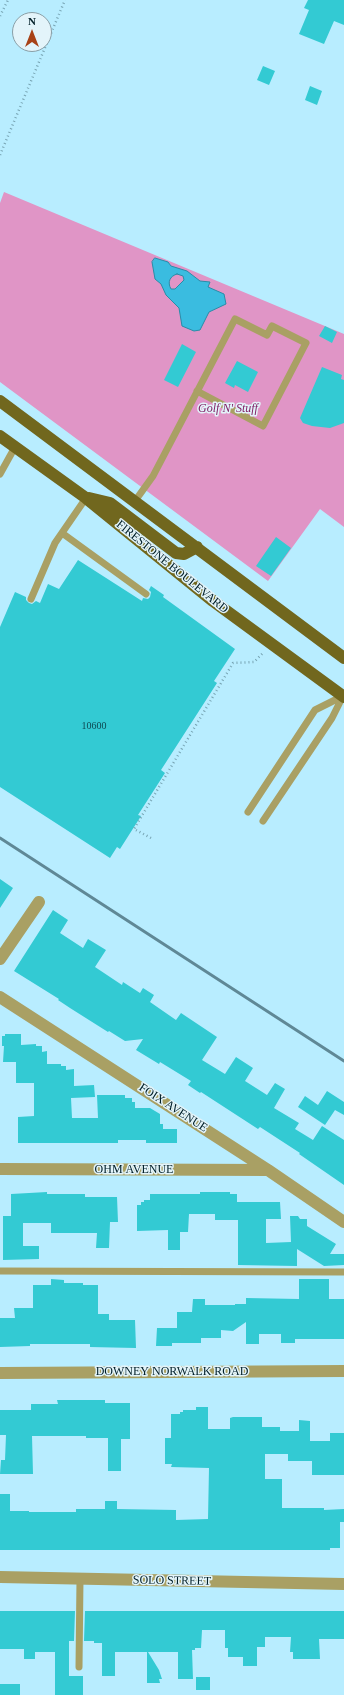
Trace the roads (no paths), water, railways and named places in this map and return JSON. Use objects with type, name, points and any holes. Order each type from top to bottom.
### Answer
[{"type":"main road","points":[[0,401],[344,658]]},
{"type":"main road","name":"FIRESTONE BOULEVARD","points":[[0,436],[86,498],[213,601],[344,696]]},
{"type":"main road","points":[[86,498],[110,504],[176,553],[184,554],[197,547]]},
{"type":"street","points":[[0,959],[39,902]]},
{"type":"street","name":"FOIX AVENUE","points":[[0,997],[268,1170],[344,1222]]},
{"type":"street","name":"OHM AVENUE","points":[[0,1169],[268,1170]]},
{"type":"street","name":"DOWNEY NORWALK ROAD","points":[[0,1373],[344,1370]]},
{"type":"street","name":"SOLO STREET","points":[[0,1577],[344,1584]]},
{"type":"lane","points":[[135,501],[153,476],[197,391],[235,319],[267,335],[272,326],[306,343],[262,426],[197,391]]},
{"type":"lane","points":[[0,474],[15,447]]},
{"type":"lane","points":[[31,599],[55,543],[86,498]]},
{"type":"lane","points":[[62,533],[146,594]]},
{"type":"lane","points":[[248,812],[315,710],[344,696]]},
{"type":"lane","points":[[263,821],[332,718],[344,696]]},
{"type":"lane","points":[[0,1271],[344,1272]]},
{"type":"lane","points":[[79,1667],[80,1578]]},
{"type":"water","points":[[155,258],[168,262],[171,266],[187,271],[200,281],[210,282],[208,287],[224,294],[226,304],[209,312],[200,330],[194,331],[182,326],[179,308],[166,295],[161,284],[155,279],[152,262]],"holes":[[[177,274],[183,276],[184,280],[175,289],[171,289],[169,284],[171,278]]]},
{"type":"railway","points":[[0,838],[344,1061]]},
{"type":"park label","name":"Golf N' Stuff","points":[[228,409]]}]
